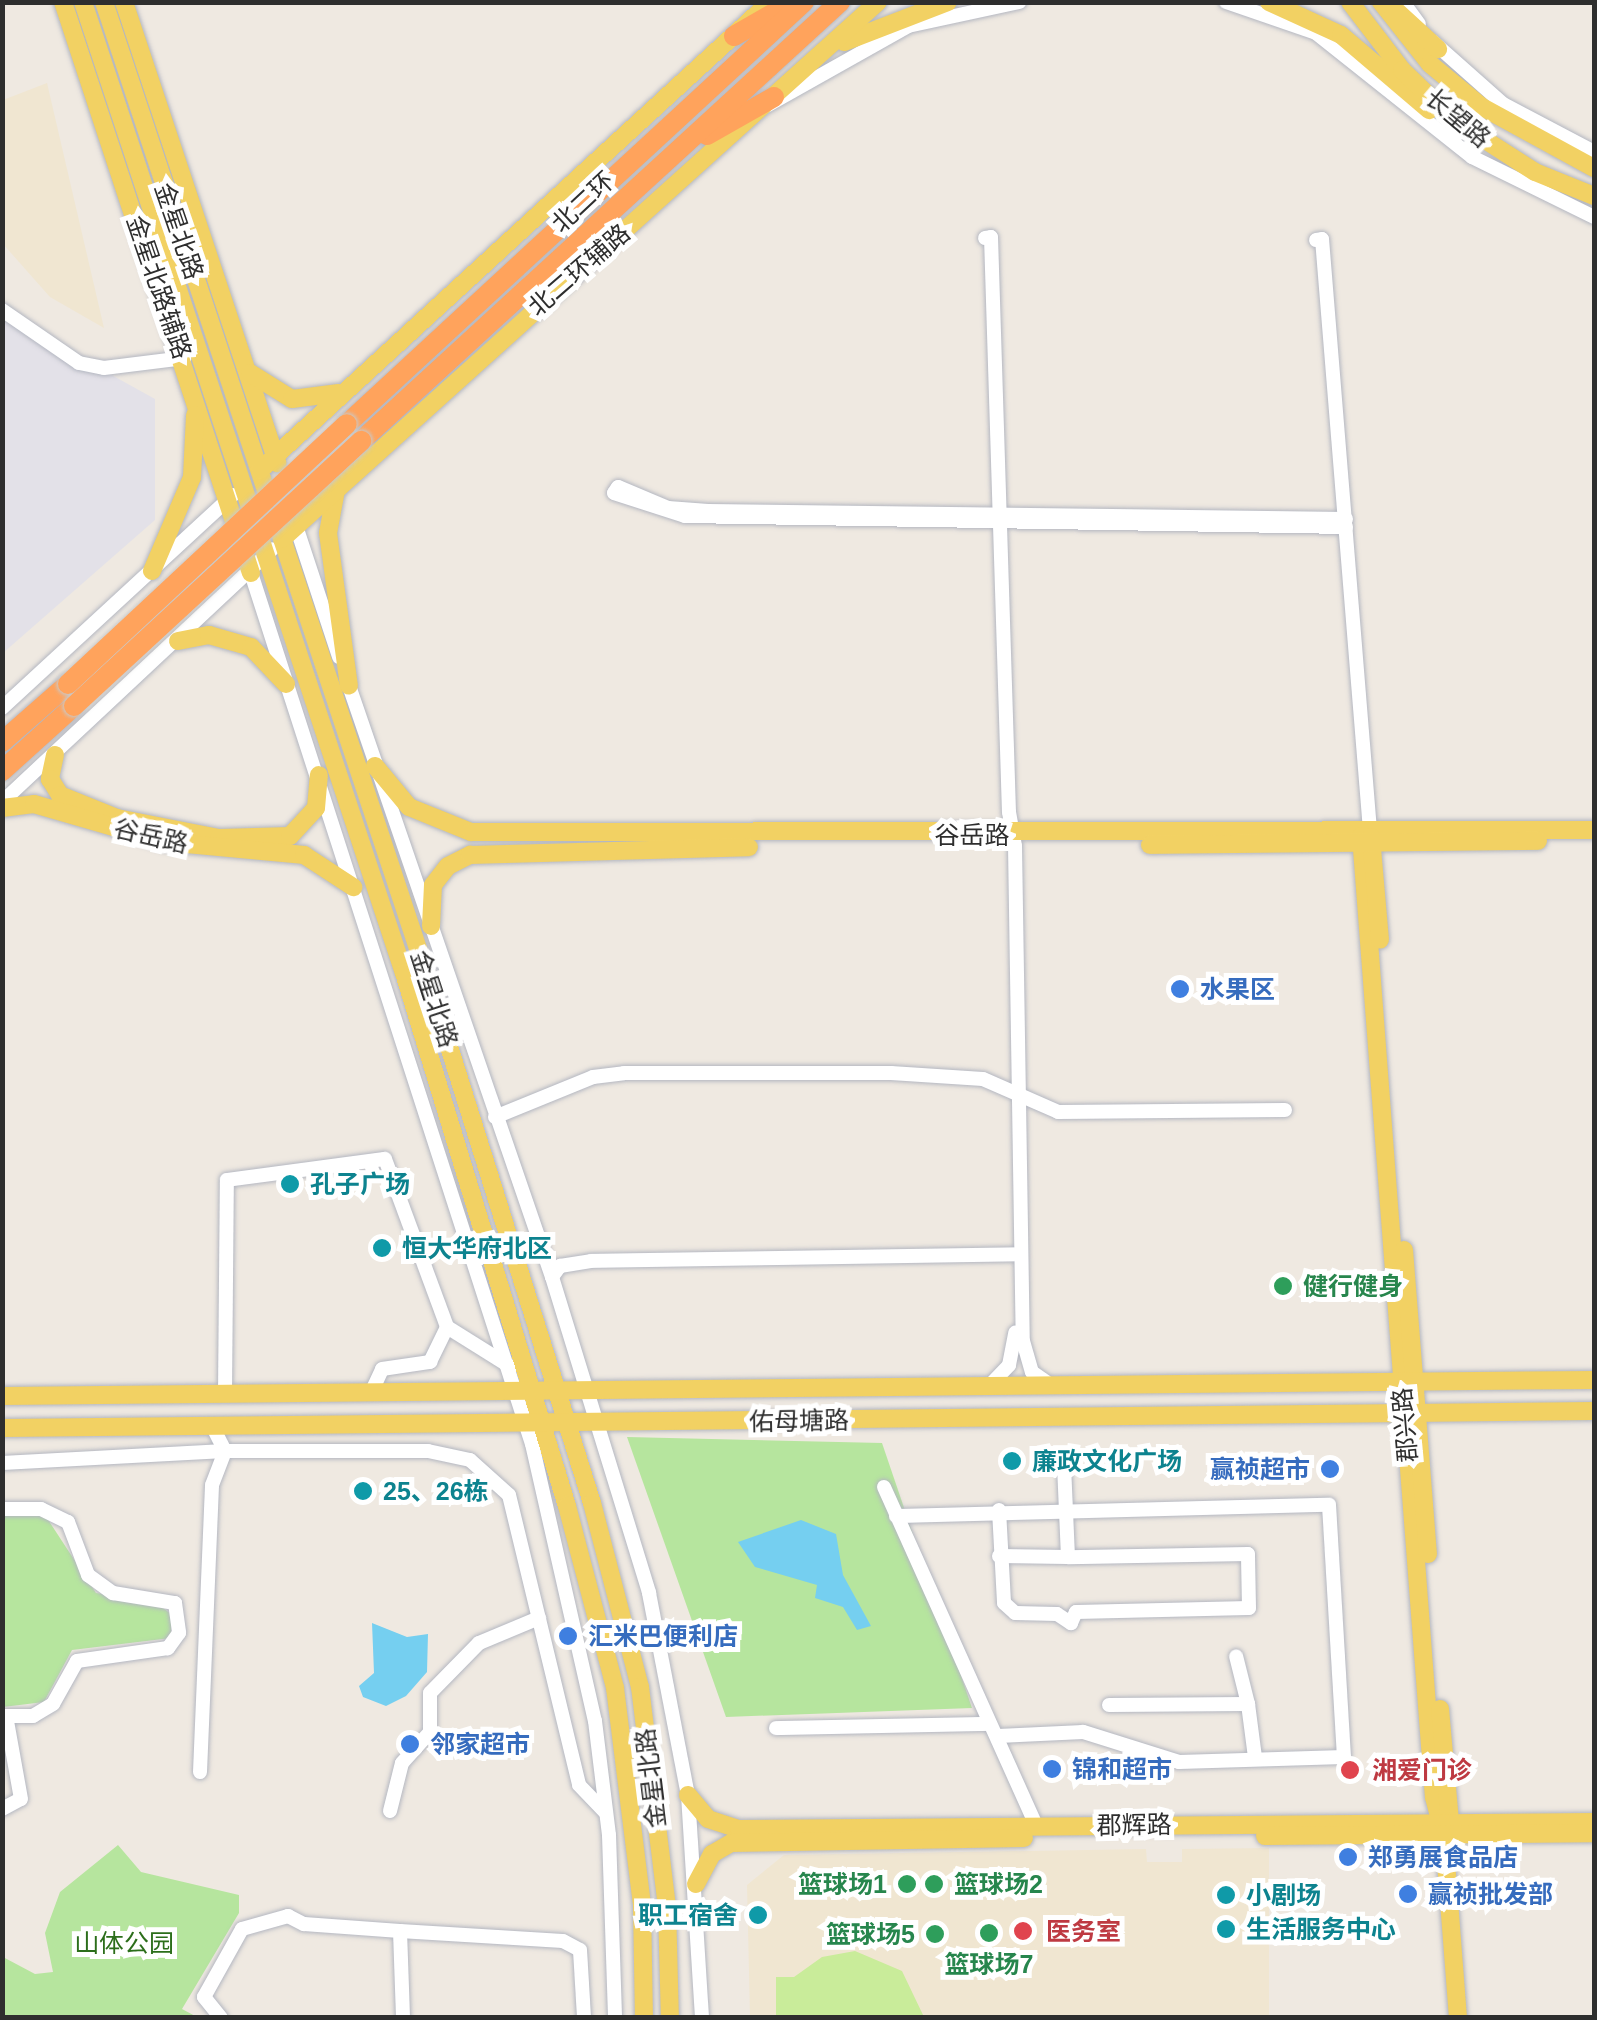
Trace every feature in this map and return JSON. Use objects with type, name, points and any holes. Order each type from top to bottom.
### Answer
[{"type":"highway","points":[[734,36],[792,2]]},
{"type":"highway","name":"北二环","points":[[354,433],[804,2]]},
{"type":"highway","name":"北二环","points":[[354,433],[840,2]]},
{"type":"highway","points":[[670,156],[768,102]]},
{"type":"highway","points":[[2,742],[354,433]]},
{"type":"highway","points":[[2,770],[74,706],[354,433]]},
{"type":"main road","name":"金星北路辅路","points":[[63,2],[186,364],[251,573]]},
{"type":"main road","name":"金星北路","points":[[83,2],[267,555],[615,1688],[642,1905],[644,2018]]},
{"type":"main road","name":"金星北路","points":[[104,2],[260,470],[289,533],[567,1423],[640,1687],[667,1907],[670,2018]]},
{"type":"main road","points":[[124,2],[275,456],[289,533]]},
{"type":"main road","points":[[260,470],[770,2]]},
{"type":"main road","name":"北二环辅路","points":[[289,533],[878,2]]},
{"type":"main road","points":[[821,54],[948,2]]},
{"type":"main road","points":[[1270,2],[1340,35],[1436,115],[1491,146]]},
{"type":"main road","name":"长望路","points":[[1350,2],[1402,70],[1491,146],[1594,196]]},
{"type":"main road","points":[[1384,2],[1438,49]]},
{"type":"main road","name":"长望路","points":[[1384,2],[1430,64],[1482,108],[1594,168]]},
{"type":"main road","points":[[210,323],[268,390],[292,399],[344,391]]},
{"type":"main road","points":[[152,571],[174,532],[194,463],[186,364]]},
{"type":"main road","points":[[340,483],[328,532],[348,686]]},
{"type":"main road","points":[[178,640],[209,635],[251,648],[286,684]]},
{"type":"main road","name":"谷岳路","points":[[55,755],[52,787],[69,800],[118,818],[218,838],[290,836],[316,808],[319,775]]},
{"type":"main road","name":"谷岳路","points":[[375,766],[409,807],[471,832],[1009,840],[1366,839],[1594,830]]},
{"type":"main road","name":"谷岳路","points":[[2,805],[34,804],[165,842],[304,855],[353,886]]},
{"type":"main road","points":[[1366,839],[1594,842]]},
{"type":"main road","name":"郡兴路","points":[[1366,839],[1462,2018]]},
{"type":"main road","points":[[431,926],[430,897],[438,876],[458,859],[488,852],[1009,840]]},
{"type":"main road","name":"佑母塘路","points":[[2,1396],[1594,1380]]},
{"type":"main road","name":"佑母塘路","points":[[2,1428],[1594,1411]]},
{"type":"main road","name":"郡辉路","points":[[688,1795],[708,1819],[739,1829],[1036,1826],[1594,1833]]},
{"type":"main road","name":"郡辉路","points":[[696,1884],[712,1854],[742,1842],[1445,1829],[1594,1822]]},
{"type":"street","points":[[734,36],[756,2]]},
{"type":"street","points":[[768,102],[908,26],[1019,2]]},
{"type":"street","points":[[1226,2],[1316,33],[1472,157],[1594,218]]},
{"type":"street","points":[[1403,2],[1438,49],[1502,104],[1594,152]]},
{"type":"street","points":[[997,518],[991,237],[985,238],[1009,840],[1023,1347],[1032,1372],[1052,1386]]},
{"type":"street","points":[[1342,523],[1316,240],[1322,240],[1366,839]]},
{"type":"street","points":[[2,310],[79,363],[104,368],[186,364]]},
{"type":"street","points":[[2,708],[260,470]]},
{"type":"street","points":[[997,518],[686,516],[614,492],[618,487],[668,508],[708,512],[1342,523]]},
{"type":"street","points":[[2,805],[289,533],[348,686],[552,1277],[650,1593],[688,1795],[702,2018]]},
{"type":"street","points":[[251,573],[511,1367],[525,1392]]},
{"type":"street","points":[[495,1116],[593,1076],[624,1073],[891,1073],[982,1080],[1058,1112],[1285,1110]]},
{"type":"street","points":[[986,1387],[1006,1372],[1014,1348],[1016,1093]]},
{"type":"street","points":[[225,1394],[227,1180],[385,1159],[447,1328],[511,1367]]},
{"type":"street","points":[[552,1277],[560,1266],[590,1260],[1014,1254]]},
{"type":"street","points":[[371,1393],[382,1370],[430,1362],[447,1328]]},
{"type":"street","points":[[534,1423],[596,1721],[606,1812],[615,2018]]},
{"type":"street","points":[[200,1772],[212,1485],[225,1451],[212,1426]]},
{"type":"street","points":[[2,1463],[225,1451],[428,1451],[470,1460],[509,1495],[579,1785],[606,1812]]},
{"type":"street","points":[[1064,1467],[1068,1557]]},
{"type":"street","points":[[884,1487],[1036,1826]]},
{"type":"street","points":[[776,1728],[1082,1732],[1179,1762],[1344,1757],[1329,1504],[1000,1510],[896,1516]]},
{"type":"street","points":[[2,1509],[42,1509],[68,1522],[88,1575],[113,1593],[175,1602],[179,1633],[168,1648],[77,1661],[54,1704],[34,1716],[4,1716],[21,1799],[2,1809]]},
{"type":"street","points":[[1000,1510],[1000,1556],[1004,1603],[1015,1613],[1058,1614],[1071,1624],[1076,1612],[1249,1608],[1248,1554],[1000,1556]]},
{"type":"street","points":[[390,1811],[402,1763],[430,1732],[430,1693],[478,1644],[538,1618]]},
{"type":"street","points":[[179,1633],[206,1646]]},
{"type":"street","points":[[1236,1656],[1256,1757]]},
{"type":"street","points":[[1108,1705],[1248,1704]]},
{"type":"street","points":[[221,2018],[204,1997],[242,1930],[288,1916],[304,1924],[563,1941],[580,1950],[584,2018]]},
{"type":"street","points":[[400,1931],[403,2018]]},
{"type":"shaded area","points":[[47,83],[104,328],[50,297],[3,244],[3,100]]},
{"type":"shaded area","points":[[3,315],[155,399],[155,520],[3,653]]},
{"type":"shaded area","points":[[1269,1848],[1269,2017],[750,2017],[747,1885],[784,1855],[1146,1849],[1147,1862],[1182,1862],[1182,1849]]},
{"type":"green space","points":[[627,1437],[882,1443],[972,1708],[726,1717]]},
{"type":"green space","points":[[41,1509],[96,1593],[155,1602],[171,1614],[171,1638],[72,1650],[44,1702],[3,1707],[2,1515]]},
{"type":"green space","name":"山体公园","points":[[118,1845],[141,1872],[239,1895],[239,1913],[182,2009],[197,2017],[3,2017],[3,1957],[35,1974],[53,1972],[45,1933],[60,1892]]},
{"type":"green space","points":[[855,1951],[902,1971],[924,2017],[776,2017],[776,1977],[794,1977],[822,1957]]},
{"type":"water","points":[[801,1520],[836,1534],[843,1575],[871,1626],[857,1630],[843,1607],[815,1598],[817,1585],[755,1567],[738,1542]]},
{"type":"water","points":[[372,1623],[407,1637],[428,1634],[427,1672],[406,1696],[386,1706],[363,1697],[359,1686],[374,1673]]},
{"type":"place","name":"水果区","points":[[1180,989]]},
{"type":"place","name":"孔子广场","points":[[290,1184]]},
{"type":"place","name":"恒大华府北区","points":[[382,1248]]},
{"type":"place","name":"健行健身","points":[[1283,1286]]},
{"type":"place","name":"廉政文化广场","points":[[1012,1461]]},
{"type":"place","name":"赢祯超市","points":[[1330,1469]]},
{"type":"place","name":"25、26栋","points":[[363,1491]]},
{"type":"place","name":"汇米巴便利店","points":[[568,1636]]},
{"type":"place","name":"邻家超市","points":[[410,1744]]},
{"type":"place","name":"锦和超市","points":[[1052,1769]]},
{"type":"place","name":"湘爱门诊","points":[[1350,1770]]},
{"type":"place","name":"郑勇展食品店","points":[[1348,1857]]},
{"type":"place","name":"篮球场1","points":[[907,1884]]},
{"type":"place","name":"篮球场2","points":[[934,1884]]},
{"type":"place","name":"赢祯批发部","points":[[1408,1894]]},
{"type":"place","name":"小剧场","points":[[1226,1895]]},
{"type":"place","name":"职工宿舍","points":[[758,1915]]},
{"type":"place","name":"生活服务中心","points":[[1226,1929]]},
{"type":"place","name":"医务室","points":[[1023,1931]]},
{"type":"place","name":"篮球场7","points":[[989,1933]]},
{"type":"place","name":"篮球场5","points":[[935,1934]]}]
